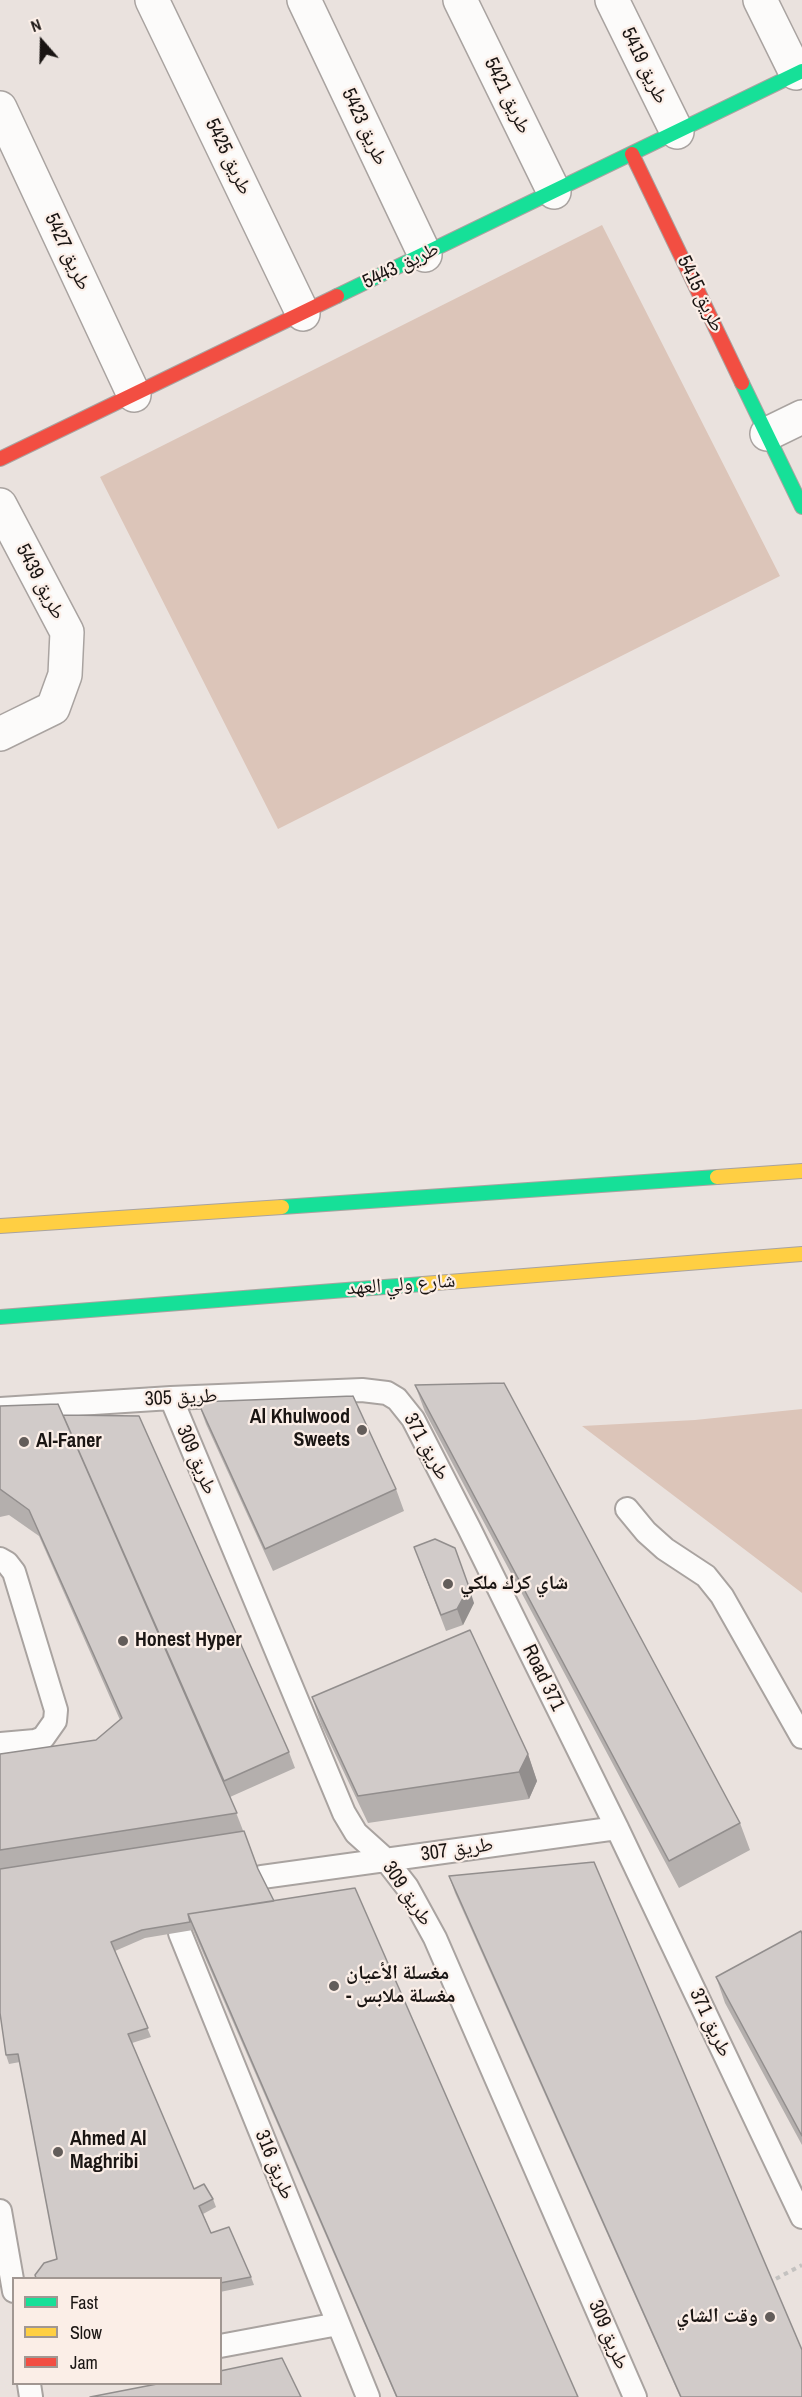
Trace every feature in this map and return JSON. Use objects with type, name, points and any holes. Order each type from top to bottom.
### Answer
[{"type":"main road","name":"طريق 5443","points":[[0,459],[799,72]]},
{"type":"main road","name":"طريق 5415","points":[[632,154],[802,507]]},
{"type":"main road","points":[[0,1226],[802,1171]]},
{"type":"main road","name":"شارع ولي العهد","points":[[0,1317],[802,1254]]},
{"type":"street","name":"طريق 5425","points":[[152,0],[303,314]]},
{"type":"street","name":"طريق 5423","points":[[304,0],[425,255]]},
{"type":"street","name":"طريق 5421","points":[[459,0],[554,192]]},
{"type":"street","name":"طريق 5419","points":[[612,0],[677,132]]},
{"type":"street","points":[[760,0],[799,72]]},
{"type":"street","name":"طريق 5427","points":[[0,108],[134,395]]},
{"type":"street","points":[[768,434],[802,417]]},
{"type":"street","name":"طريق 5439","points":[[0,506],[67,632],[65,675],[53,708],[0,734]]},
{"type":"lane","name":"طريق 305","points":[[0,1409],[171,1398],[363,1390]]},
{"type":"lane","name":"طريق 371","points":[[363,1390],[387,1393],[405,1408],[470,1528]]},
{"type":"lane","name":"طريق 309","points":[[171,1398],[344,1813],[356,1833],[386,1860],[422,1910],[635,2397]]},
{"type":"lane","points":[[627,1509],[646,1532],[665,1549],[706,1576],[722,1596],[802,1737]]},
{"type":"lane","name":"Road 371","points":[[470,1528],[617,1828]]},
{"type":"lane","points":[[0,1559],[7,1563],[14,1572],[56,1710],[55,1721],[43,1738],[35,1741],[0,1744]]},
{"type":"lane","name":"طريق 371","points":[[617,1828],[802,2217]]},
{"type":"lane","name":"طريق 307","points":[[262,1877],[617,1828]]},
{"type":"lane","name":"طريق 316","points":[[180,1933],[368,2397]]},
{"type":"lane","points":[[0,2211],[12,2280]]},
{"type":"lane","points":[[222,2346],[338,2324]]},
{"type":"path","points":[[761,2287],[802,2265]]},
{"type":"shaded area","points":[[602,225],[780,576],[278,829],[100,477]]},
{"type":"shaded area","points":[[802,1409],[802,1593],[582,1426],[695,1420]]},
{"type":"building","points":[[504,1383],[740,1823],[669,1861],[415,1385]]},
{"type":"building","points":[[353,1396],[396,1489],[265,1549],[198,1402]]},
{"type":"building","points":[[58,1404],[237,1813],[0,1850],[0,1754],[96,1740],[122,1718],[29,1510],[0,1489],[0,1406]]},
{"type":"building","points":[[63,1415],[139,1416],[289,1752],[224,1781]]},
{"type":"building","name":"شاي كرك ملكي","points":[[435,1539],[455,1548],[469,1587],[457,1609],[441,1615],[414,1547]]},
{"type":"building","points":[[470,1630],[528,1754],[519,1772],[358,1796],[312,1697]]},
{"type":"building","points":[[244,1831],[258,1869],[274,1901],[188,1914],[190,1922],[142,1930],[111,1942],[148,2028],[128,2034],[194,2189],[204,2184],[213,2199],[199,2206],[211,2233],[229,2227],[251,2277],[222,2283],[222,2277],[36,2277],[44,2263],[57,2259],[18,2054],[6,2055],[0,2013],[0,1869]]},
{"type":"building","points":[[594,1862],[802,2350],[802,2397],[681,2397],[449,1876]]},
{"type":"building","points":[[355,1888],[578,2397],[397,2397],[188,1914]]},
{"type":"building","points":[[801,1931],[802,1934],[802,2136],[716,1977]]},
{"type":"building","points":[[282,2358],[301,2397],[90,2397],[152,2385],[222,2385],[222,2371]]},
{"type":"traffic: fast","points":[[337,296],[802,71]]},
{"type":"traffic: fast","points":[[742,383],[802,507]]},
{"type":"traffic: fast","points":[[282,1207],[717,1177]]},
{"type":"traffic: fast","points":[[0,1317],[423,1284]]},
{"type":"traffic: slow","points":[[717,1177],[802,1171]]},
{"type":"traffic: slow","points":[[0,1226],[282,1207]]},
{"type":"traffic: slow","points":[[423,1284],[802,1254]]},
{"type":"traffic: jam","points":[[632,154],[742,383]]},
{"type":"traffic: jam","points":[[0,459],[337,296]]},
{"type":"place","name":"Al Khulwood Sweets","points":[[362,1430]]},
{"type":"place","name":"Al-Faner","points":[[24,1442]]},
{"type":"place","name":"شاي كرك ملكي","points":[[448,1584]]},
{"type":"place","name":"Honest Hyper","points":[[123,1641]]},
{"type":"place","name":"مغسلة الأعيان - مغسلة ملابس","points":[[334,1986]]},
{"type":"place","name":"Ahmed Al Maghribi","points":[[58,2152]]},
{"type":"place","name":"وقت الشاي","points":[[770,2317]]}]
